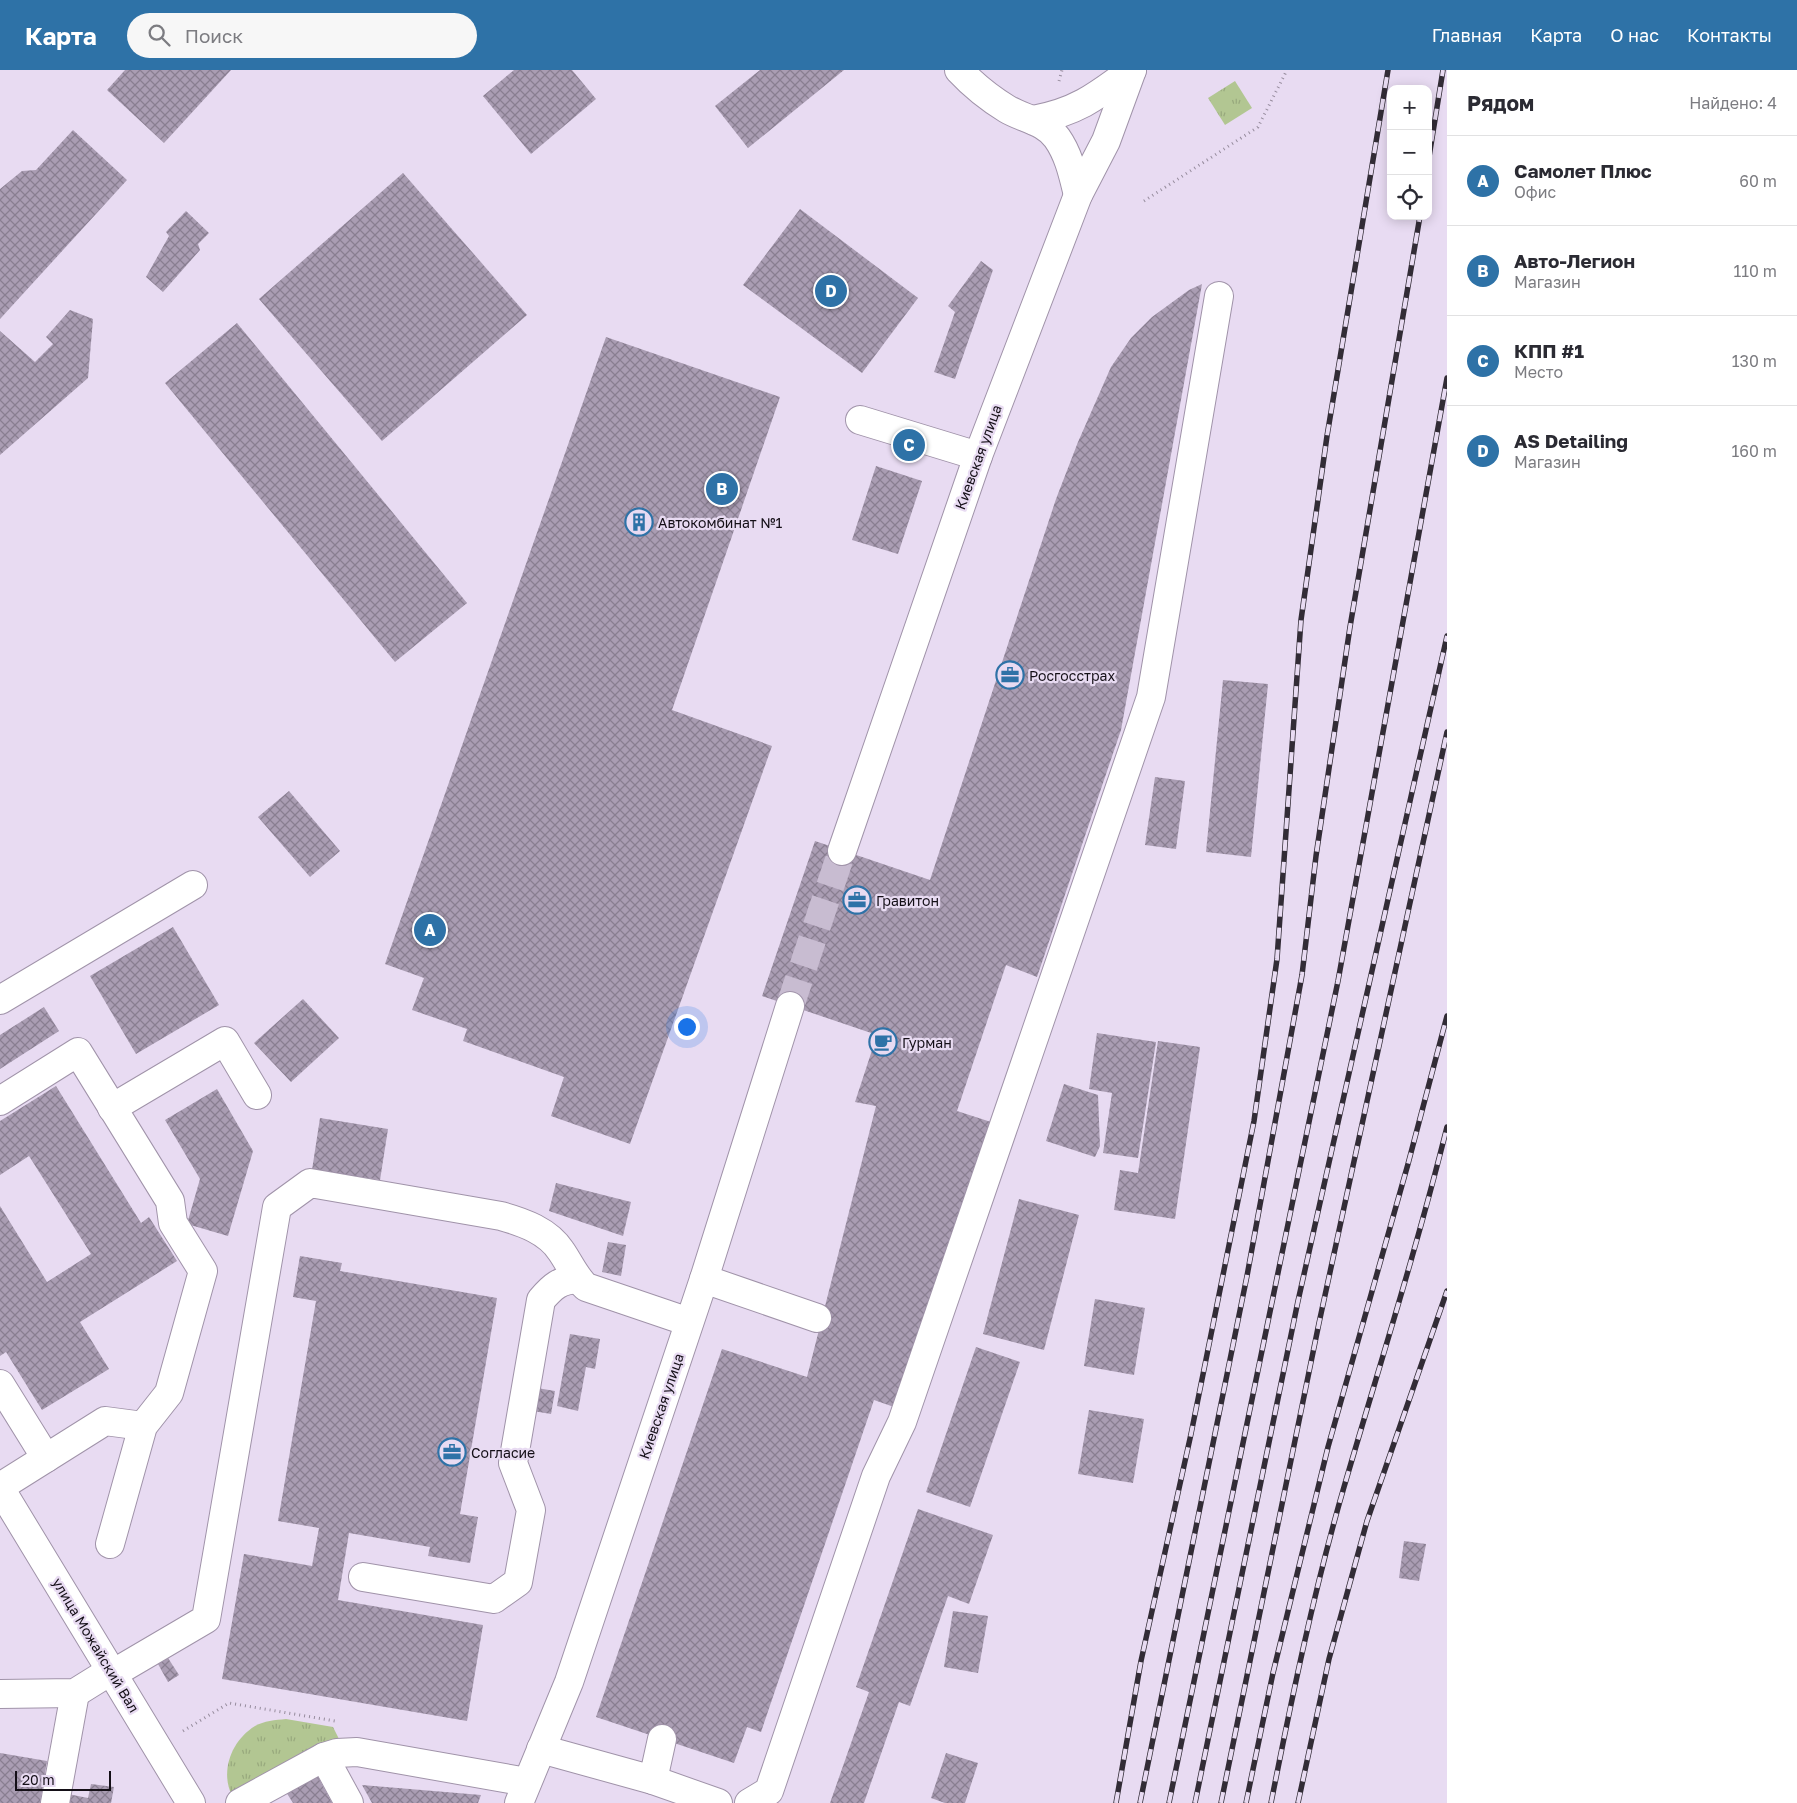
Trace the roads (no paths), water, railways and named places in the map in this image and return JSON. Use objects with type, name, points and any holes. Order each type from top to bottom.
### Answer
[{"type":"street","points":[[959,70],[981,91],[1009,110],[1044,126],[1056,137],[1071,163],[1078,195]]},
{"type":"street","points":[[1033,120],[1061,115],[1089,102],[1132,70]]},
{"type":"street","name":"Киевская улица","points":[[842,851],[978,456],[1078,195],[1106,141],[1132,70]]},
{"type":"street","points":[[748,1803],[769,1791],[876,1476],[902,1422],[1151,697],[1219,296]]},
{"type":"street","points":[[860,420],[978,456]]},
{"type":"street","points":[[0,1000],[193,885]]},
{"type":"street","name":"Киевская улица","points":[[523,1793],[569,1682],[704,1279],[790,1006]]},
{"type":"street","points":[[112,1108],[225,1042],[257,1095]]},
{"type":"street","points":[[0,1101],[78,1052],[170,1201],[173,1223],[203,1270],[169,1393],[143,1426],[110,1544]]},
{"type":"street","points":[[8,1694],[75,1693],[206,1619],[277,1207],[310,1183],[501,1216],[524,1222],[548,1236],[560,1250],[578,1279],[586,1287],[689,1322]]},
{"type":"street","points":[[363,1577],[494,1599],[518,1582],[531,1510],[513,1464],[541,1300],[553,1286],[563,1280],[578,1279]]},
{"type":"street","points":[[704,1279],[817,1318]]},
{"type":"street","points":[[0,1384],[46,1458]]},
{"type":"street","points":[[0,1487],[104,1422],[143,1426]]},
{"type":"street","name":"улица Можайский Вал","points":[[0,1487],[113,1671],[191,1803]]},
{"type":"street","points":[[55,1803],[75,1693]]},
{"type":"street","points":[[653,1780],[662,1739]]},
{"type":"street","points":[[541,1749],[653,1780],[718,1803]]},
{"type":"street","points":[[240,1803],[324,1757],[337,1753],[357,1752],[523,1793]]},
{"type":"street","points":[[324,1757],[349,1803]]},
{"type":"tunnel","points":[[790,1006],[842,851]]},
{"type":"railway","points":[[1116,1803],[1141,1661],[1191,1434],[1254,1121],[1277,959],[1301,620],[1327,436],[1388,70]]},
{"type":"railway","points":[[1432,138],[1443,70]]},
{"type":"railway","points":[[1140,1803],[1247,1276],[1302,975],[1316,856],[1350,627],[1419,220]]},
{"type":"railway","points":[[1169,1803],[1338,981],[1447,378]]},
{"type":"railway","points":[[1195,1803],[1298,1301],[1447,636]]},
{"type":"railway","points":[[1221,1803],[1319,1323],[1447,732]]},
{"type":"railway","points":[[1246,1803],[1273,1673],[1328,1447],[1408,1164],[1447,1016]]},
{"type":"railway","points":[[1271,1803],[1295,1684],[1323,1565],[1447,1127]]},
{"type":"railway","points":[[1298,1803],[1329,1659],[1367,1521],[1447,1291]]},
{"type":"place","name":"AS Detailing","points":[[831,291]]},
{"type":"place","name":"КПП #1","points":[[909,445]]},
{"type":"place","name":"Авто-Легион","points":[[722,489]]},
{"type":"place","name":"Автокомбинат №1","points":[[639,522]]},
{"type":"place","name":"Росгосстрах","points":[[1010,675]]},
{"type":"place","name":"Гравитон","points":[[857,900]]},
{"type":"place","name":"Самолет Плюс","points":[[430,930]]},
{"type":"place","name":"Гурман","points":[[883,1042]]},
{"type":"place","name":"Согласие","points":[[452,1452]]}]
